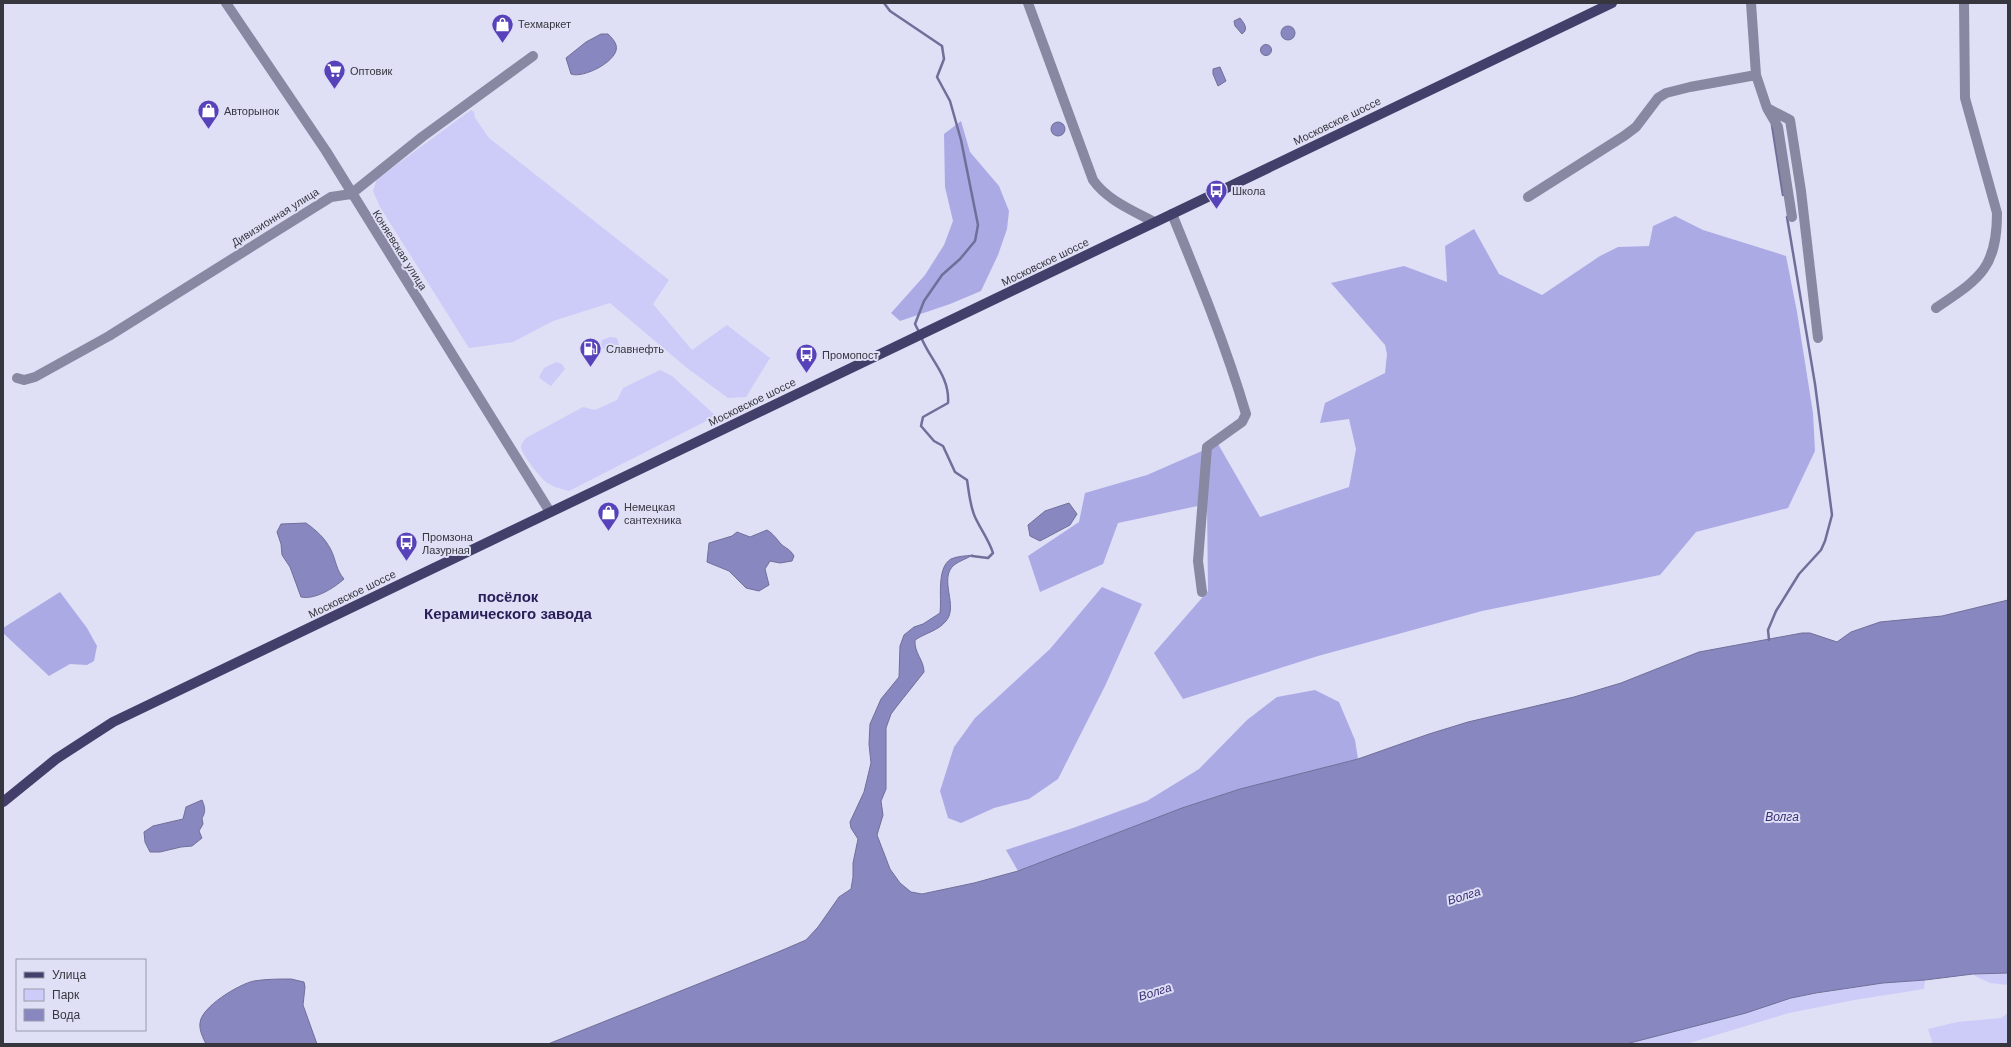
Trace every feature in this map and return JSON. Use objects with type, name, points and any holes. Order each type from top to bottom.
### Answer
[{"type":"main road","name":"Московское шоссе","points":[[3,802],[56,759],[113,722],[1612,3]]},
{"type":"street","name":"Коняевская улица","points":[[226,3],[303,116],[550,512]]},
{"type":"street","points":[[1028,3],[1093,180],[1100,190],[1108,196],[1154,222]]},
{"type":"street","points":[[1751,3],[1756,75],[1767,108],[1778,126],[1792,217]]},
{"type":"street","points":[[1936,308],[1973,283],[1977,278],[1989,262],[1995,246],[1997,229],[1996,214],[1965,98],[1964,3]]},
{"type":"street","points":[[351,194],[422,137],[533,56]]},
{"type":"street","points":[[1528,198],[1636,127],[1658,98],[1666,93],[1756,75]]},
{"type":"street","points":[[1767,108],[1790,120],[1801,191],[1818,338]]},
{"type":"street","name":"Дивизионная улица","points":[[17,378],[24,380],[35,377],[109,336],[331,197],[351,194]]},
{"type":"street","points":[[1172,214],[1204,292],[1238,384],[1246,414],[1242,422],[1207,447],[1198,562],[1202,592]]},
{"type":"green space","points":[[471,110],[474,112],[475,118],[489,138],[669,280],[653,304],[692,350],[727,325],[770,358],[746,397],[728,398],[687,368],[610,303],[553,321],[513,342],[469,348],[380,207],[373,191],[377,179]]},
{"type":"green space","points":[[610,337],[617,338],[620,348],[607,352],[601,345],[602,340]]},
{"type":"green space","points":[[556,362],[562,364],[565,369],[551,386],[539,377],[544,368]]},
{"type":"green space","points":[[660,370],[672,376],[716,416],[569,491],[554,487],[546,482],[535,470],[524,454],[521,446],[526,438],[583,407],[595,410],[617,400],[623,388]]},
{"type":"green space","points":[[2008,973],[2008,985],[1990,983],[1973,974]]},
{"type":"green space","points":[[1925,980],[1924,989],[1854,1000],[1789,1013],[1686,1044],[1626,1044],[1746,1013],[1791,998],[1883,983]]},
{"type":"green space","points":[[2008,1013],[2008,1044],[1933,1044],[1928,1029],[1957,1022],[2001,1018]]},
{"type":"shaded area","points":[[961,121],[970,152],[999,186],[1009,211],[1007,229],[998,255],[981,291],[950,304],[900,321],[891,313],[925,275],[944,245],[953,221],[945,187],[944,134]]},
{"type":"shaded area","points":[[1675,216],[1703,230],[1786,256],[1797,312],[1813,413],[1815,451],[1788,508],[1696,532],[1660,575],[1482,611],[1318,656],[1183,699],[1154,653],[1208,591],[1207,504],[1118,523],[1103,564],[1040,592],[1028,556],[1079,522],[1085,493],[1147,475],[1218,444],[1260,517],[1349,487],[1356,449],[1349,419],[1320,423],[1325,403],[1385,373],[1387,354],[1385,345],[1331,283],[1404,266],[1447,282],[1445,246],[1474,229],[1499,274],[1542,295],[1600,256],[1618,247],[1649,246],[1653,226]]},
{"type":"shaded area","points":[[1102,587],[1142,604],[1105,686],[1058,779],[1029,799],[994,808],[961,823],[948,818],[940,791],[954,747],[975,718],[1050,649]]},
{"type":"shaded area","points":[[60,592],[87,628],[97,646],[94,661],[87,665],[70,664],[49,676],[3,633],[3,628]]},
{"type":"shaded area","points":[[1315,690],[1339,702],[1355,740],[1358,759],[1240,789],[1182,808],[1018,871],[1006,850],[1073,828],[1147,801],[1199,769],[1247,720],[1277,697]]},
{"type":"water","points":[[1240,18],[1245,28],[1242,34],[1235,26],[1234,21]]},
{"type":"water","points":[[1285,26],[1291,26],[1295,30],[1295,36],[1291,40],[1285,40],[1281,36],[1281,30]]},
{"type":"water","points":[[601,34],[608,34],[615,42],[616,51],[613,57],[592,71],[577,75],[571,74],[566,58],[586,42]]},
{"type":"water","points":[[1264,45],[1268,45],[1270,46],[1270,54],[1264,55],[1261,52],[1261,48]]},
{"type":"water","points":[[1220,67],[1226,81],[1218,86],[1213,74],[1213,69]]},
{"type":"water","points":[[1058,122],[1063,124],[1065,129],[1063,134],[1058,136],[1053,134],[1051,129],[1053,124]]},
{"type":"water","points":[[1069,503],[1077,514],[1070,525],[1040,541],[1030,536],[1028,525],[1045,511]]},
{"type":"water","points":[[306,523],[323,538],[329,546],[339,572],[344,579],[335,586],[312,597],[301,597],[290,567],[282,555],[281,544],[277,532],[281,524]]},
{"type":"water","points":[[767,530],[774,535],[782,545],[790,550],[794,556],[792,561],[780,563],[770,561],[765,569],[769,585],[759,591],[746,588],[729,571],[707,562],[709,543],[732,536],[737,532],[750,537]]},
{"type":"water","name":"Волга","points":[[973,555],[954,565],[950,571],[948,585],[950,608],[946,621],[935,630],[915,640],[916,649],[924,668],[924,672],[891,714],[886,728],[886,789],[881,801],[883,815],[877,835],[890,869],[900,883],[911,892],[922,894],[974,883],[1018,871],[1182,808],[1240,789],[1358,759],[1468,722],[1574,697],[1621,683],[1699,652],[1802,633],[1810,633],[1837,642],[1851,632],[1880,622],[1942,616],[2008,600],[2008,973],[1973,974],[1883,983],[1816,993],[1791,998],[1746,1013],[1626,1044],[548,1044],[806,940],[818,927],[839,897],[851,889],[853,863],[858,839],[851,828],[850,822],[864,792],[871,763],[869,744],[870,724],[881,699],[899,677],[900,646],[904,635],[914,627],[923,624],[940,613],[941,576],[946,563],[953,558]]},
{"type":"water","points":[[202,800],[205,812],[202,818],[203,824],[199,831],[202,838],[192,846],[160,852],[150,852],[145,842],[144,832],[153,826],[183,819],[186,807]]},
{"type":"water","points":[[268,979],[291,979],[304,982],[305,987],[303,1005],[317,1044],[206,1044],[200,1028],[200,1023],[202,1017],[214,1003],[231,991],[247,983]]},
{"type":"waterway","points":[[884,3],[890,11],[942,46],[944,59],[937,77],[950,101],[961,140],[978,225],[975,241],[960,259],[942,275],[924,301],[915,324],[919,332]]},
{"type":"waterway","points":[[1772,125],[1783,195]]},
{"type":"waterway","points":[[1769,640],[1768,630],[1776,611],[1799,574],[1821,550],[1832,515],[1815,384],[1787,217]]},
{"type":"waterway","points":[[921,337],[943,376],[948,393],[948,403],[923,417],[921,426],[934,441],[943,446],[955,472],[967,480],[973,513],[993,553],[988,558],[972,556]]},
{"type":"place","name":"Техмаркет","points":[[502,44]]},
{"type":"place","name":"Оптовик","points":[[335,90]]},
{"type":"place","name":"Авторынок","points":[[208,130]]},
{"type":"place","name":"Школа","points":[[1216,210]]},
{"type":"place","name":"Славнефть","points":[[590,368]]},
{"type":"place","name":"Промопост","points":[[807,374]]},
{"type":"place","name":"Немецкая сантехника","points":[[608,532]]},
{"type":"place","name":"Промзона Лазурная","points":[[407,562]]},
{"type":"district","name":"посёлок Керамического завода","points":[[508,604]]}]
